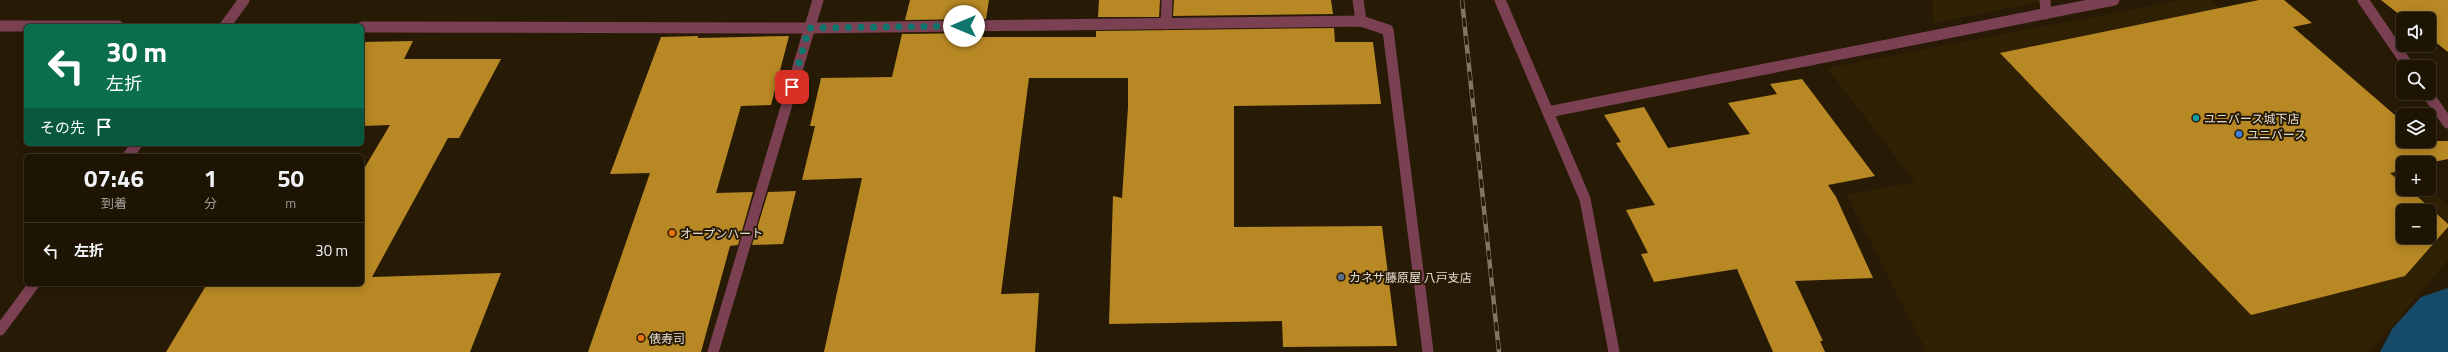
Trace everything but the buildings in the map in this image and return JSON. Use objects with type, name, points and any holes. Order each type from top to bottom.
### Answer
[{"type":"street","points":[[226,24],[244,0]]},
{"type":"street","points":[[714,352],[818,0]]},
{"type":"street","points":[[1166,24],[1167,0]]},
{"type":"street","points":[[1358,0],[1361,21]]},
{"type":"street","points":[[1500,0],[1585,199],[1614,352]]},
{"type":"street","points":[[2045,0],[2046,14]]},
{"type":"street","points":[[1548,112],[2114,0]]},
{"type":"street","points":[[2363,0],[2404,60]]},
{"type":"street","points":[[364,27],[809,28],[1361,21],[1388,30],[1428,352]]},
{"type":"street","points":[[0,26],[24,26]]},
{"type":"street","points":[[2432,100],[2448,123]]},
{"type":"street","points":[[0,330],[33,286]]},
{"type":"shaded area","points":[[1933,0],[2050,0],[1933,23]]},
{"type":"shaded area","points":[[2182,0],[2211,0],[2396,161],[2396,196],[2436,195],[2448,206],[2448,260],[2370,352],[1927,352],[1846,195],[1915,182],[1827,68]]},
{"type":"waterway","points":[[2419,352],[2448,319]]},
{"type":"railway","points":[[1462,0],[1499,352]]},
{"type":"place","name":"ユニバース城下店","points":[[2196,118]]},
{"type":"place","name":"ユニバース","points":[[2239,134]]},
{"type":"place","name":"オープンハート","points":[[672,233]]},
{"type":"place","name":"カネサ藤原屋 八戸支店","points":[[1341,277]]},
{"type":"place","name":"俵寿司","points":[[641,338]]},
{"type":"route","points":[[792,87],[809,28],[964,26]]}]
